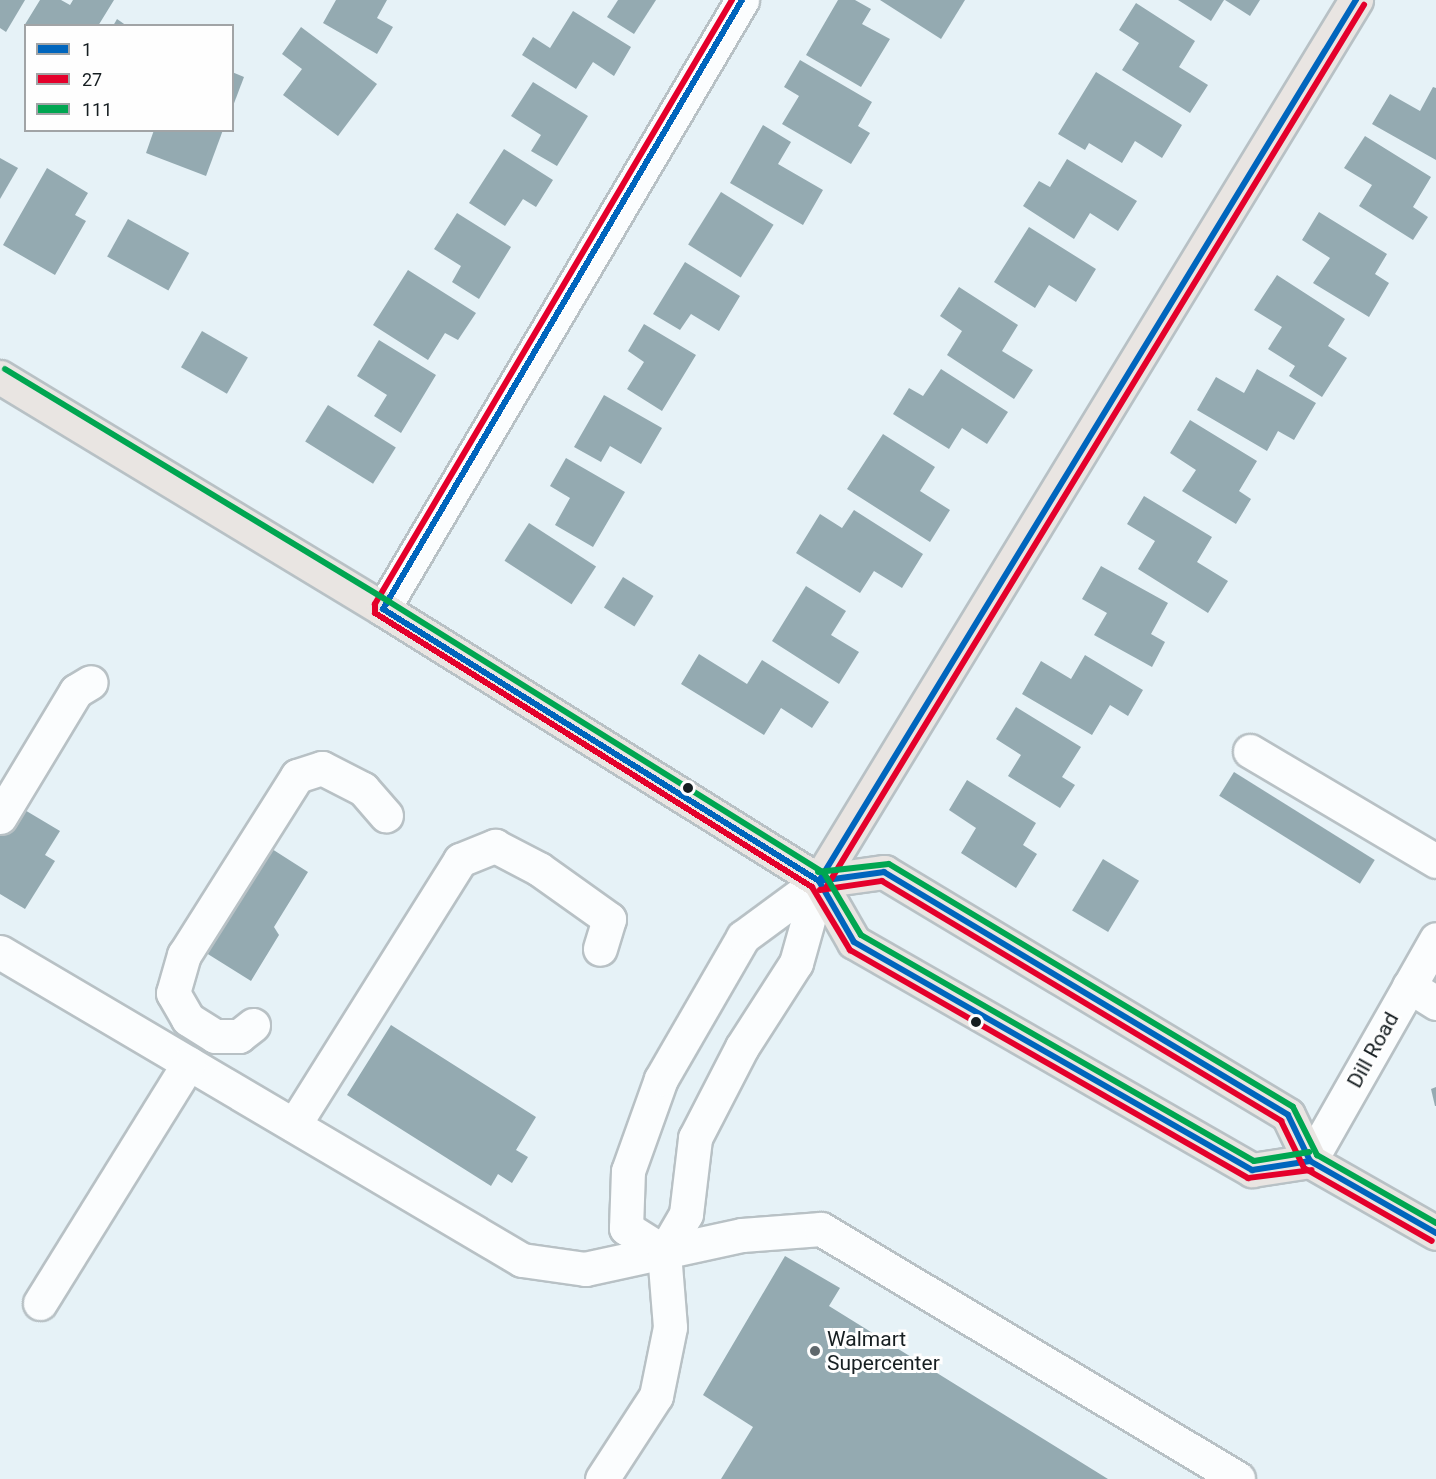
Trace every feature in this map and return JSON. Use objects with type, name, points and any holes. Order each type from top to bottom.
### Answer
[{"type":"main road","points":[[819,881],[1356,0]]},
{"type":"main road","points":[[0,377],[383,609],[819,881],[854,942],[1252,1170],[1310,1161]]},
{"type":"main road","points":[[819,881],[884,872],[1288,1115],[1310,1161],[1436,1233]]},
{"type":"street","points":[[383,609],[742,0]]},
{"type":"street","points":[[0,817],[76,691],[92,682]]},
{"type":"street","points":[[1250,751],[1436,861]]},
{"type":"street","points":[[253,1025],[239,1036],[215,1036],[188,1019],[173,993],[184,955],[297,776],[322,768],[363,789],[386,815]]},
{"type":"street","points":[[294,1125],[460,860],[495,846],[539,869],[609,919],[600,949]]},
{"type":"street","points":[[664,1252],[626,1228],[628,1171],[661,1079],[743,937],[819,881]]},
{"type":"street","points":[[602,1479],[656,1396],[670,1326],[664,1252],[686,1214],[695,1138],[742,1047],[796,963],[819,881]]},
{"type":"street","name":"Dill Road","points":[[1310,1161],[1422,994],[1436,939]]},
{"type":"street","points":[[0,952],[522,1260],[585,1269],[742,1235],[821,1229],[1238,1479]]},
{"type":"street","points":[[40,1304],[189,1063]]},
{"type":"building","points":[[0,0],[25,0],[6,32],[0,28]]},
{"type":"building","points":[[40,0],[61,0],[70,5],[73,0],[114,0],[99,24],[25,24]]},
{"type":"building","points":[[336,0],[387,0],[377,18],[393,27],[377,54],[323,23]]},
{"type":"building","points":[[618,0],[656,0],[634,34],[607,17]]},
{"type":"building","points":[[838,0],[855,0],[871,9],[862,24],[890,39],[861,87],[806,55]]},
{"type":"building","points":[[880,0],[965,0],[941,39]]},
{"type":"building","points":[[1178,0],[1224,0],[1211,21]]},
{"type":"building","points":[[1225,0],[1260,0],[1250,16]]},
{"type":"building","points":[[1136,3],[1195,41],[1179,67],[1208,85],[1190,113],[1122,70],[1139,43],[1119,30]]},
{"type":"building","points":[[573,11],[631,47],[614,76],[593,62],[576,89],[522,55],[533,37],[550,48]]},
{"type":"building","points":[[117,19],[124,24],[114,24]]},
{"type":"building","points":[[301,27],[377,84],[338,136],[283,95],[302,69],[282,54]]},
{"type":"building","points":[[800,60],[872,102],[858,126],[870,133],[851,164],[782,124],[799,96],[784,87]]},
{"type":"building","points":[[1096,72],[1182,125],[1162,158],[1135,141],[1122,163],[1089,143],[1085,150],[1058,134]]},
{"type":"building","points":[[234,73],[244,77],[234,103]]},
{"type":"building","points":[[533,82],[588,116],[557,166],[531,151],[541,135],[511,116]]},
{"type":"building","points":[[1433,87],[1436,88],[1436,160],[1372,124],[1390,94],[1420,111]]},
{"type":"building","points":[[763,125],[791,142],[778,164],[823,190],[803,225],[730,183]]},
{"type":"building","points":[[153,132],[222,132],[206,176],[146,153]]},
{"type":"building","points":[[1365,136],[1431,177],[1413,207],[1428,217],[1413,240],[1359,206],[1372,185],[1344,168]]},
{"type":"building","points":[[504,149],[553,180],[536,207],[523,199],[505,226],[469,203]]},
{"type":"building","points":[[0,158],[18,168],[0,199]]},
{"type":"building","points":[[1067,159],[1137,201],[1118,231],[1090,213],[1074,239],[1023,206],[1039,181],[1050,187]]},
{"type":"building","points":[[47,168],[88,193],[75,215],[86,221],[55,275],[3,245]]},
{"type":"building","points":[[721,192],[774,225],[741,277],[688,245]]},
{"type":"building","points":[[1319,212],[1387,254],[1375,274],[1389,283],[1369,317],[1313,283],[1330,258],[1302,240]]},
{"type":"building","points":[[457,213],[511,247],[479,299],[452,282],[461,266],[434,249]]},
{"type":"building","points":[[128,219],[189,253],[168,291],[107,257]]},
{"type":"building","points":[[1029,227],[1096,269],[1076,302],[1049,285],[1035,308],[994,282]]},
{"type":"building","points":[[685,262],[740,296],[719,331],[691,314],[680,330],[653,314]]},
{"type":"building","points":[[408,270],[476,313],[458,340],[445,333],[428,360],[373,325]]},
{"type":"building","points":[[1277,275],[1345,319],[1328,346],[1347,358],[1322,397],[1289,376],[1295,366],[1268,349],[1282,327],[1254,310]]},
{"type":"building","points":[[959,287],[1018,325],[1002,351],[1033,370],[1014,399],[947,355],[962,331],[940,316]]},
{"type":"building","points":[[644,324],[696,355],[662,411],[627,389],[644,362],[628,351]]},
{"type":"building","points":[[202,331],[248,358],[227,394],[181,367]]},
{"type":"building","points":[[379,340],[436,375],[401,433],[374,416],[387,395],[357,376]]},
{"type":"building","points":[[941,369],[1008,412],[987,444],[962,428],[949,449],[893,414],[909,388],[923,396]]},
{"type":"building","points":[[1257,369],[1316,403],[1294,440],[1278,431],[1267,451],[1197,410],[1216,377],[1244,393]]},
{"type":"building","points":[[604,395],[662,428],[641,464],[610,446],[601,462],[574,447]]},
{"type":"building","points":[[328,405],[396,447],[373,484],[305,441]]},
{"type":"building","points":[[1190,420],[1257,461],[1239,491],[1251,499],[1236,524],[1182,491],[1196,470],[1170,453]]},
{"type":"building","points":[[883,434],[935,467],[920,491],[950,510],[930,542],[847,489]]},
{"type":"building","points":[[566,458],[625,492],[593,547],[555,525],[570,498],[550,486]]},
{"type":"building","points":[[1144,496],[1212,537],[1197,562],[1228,581],[1208,613],[1138,569],[1155,541],[1127,524]]},
{"type":"building","points":[[854,510],[923,554],[902,588],[874,571],[860,593],[796,553],[820,514],[842,528]]},
{"type":"building","points":[[529,523],[596,567],[572,604],[504,561]]},
{"type":"building","points":[[1101,566],[1168,603],[1151,634],[1165,642],[1152,667],[1094,635],[1107,613],[1082,599]]},
{"type":"building","points":[[623,577],[654,596],[634,627],[604,608]]},
{"type":"building","points":[[806,586],[846,611],[831,635],[859,652],[839,684],[772,641]]},
{"type":"building","points":[[699,654],[747,684],[762,660],[829,702],[812,728],[781,708],[764,735],[681,684]]},
{"type":"building","points":[[1085,655],[1143,690],[1128,716],[1110,705],[1092,735],[1022,694],[1041,661],[1071,679]]},
{"type":"building","points":[[1016,707],[1081,747],[1062,777],[1075,785],[1060,808],[1008,776],[1021,755],[996,739]]},
{"type":"building","points":[[1234,772],[1375,860],[1360,884],[1219,796]]},
{"type":"building","points":[[967,780],[1036,823],[1023,845],[1037,854],[1016,888],[961,853],[976,828],[949,810]]},
{"type":"building","points":[[13,803],[60,831],[45,855],[55,861],[25,909],[0,894],[0,824]]},
{"type":"building","points":[[272,849],[308,872],[274,927],[279,935],[251,981],[203,951],[231,906],[235,908]]},
{"type":"building","points":[[1103,859],[1139,881],[1108,932],[1072,910]]},
{"type":"building","points":[[391,1025],[536,1117],[516,1150],[528,1157],[512,1183],[498,1174],[491,1186],[347,1095]]},
{"type":"building","points":[[1436,1087],[1436,1106],[1435,1106],[1431,1089]]},
{"type":"building","name":"Walmart Supercenter","points":[[785,1256],[840,1288],[829,1306],[1108,1479],[721,1479],[753,1427],[703,1395]]},
{"type":"transit line","name":"27","points":[[732,0],[375,604],[375,613],[812,887],[850,950],[1248,1178],[1311,1170]]},
{"type":"transit line","name":"1","points":[[742,0],[383,609],[819,881],[854,942],[1252,1170],[1310,1161]]},
{"type":"transit line","name":"1","points":[[819,881],[1356,0]]},
{"type":"transit line","name":"27","points":[[827,886],[1364,5]]},
{"type":"transit line","name":"111","points":[[5,369],[388,601],[824,873],[861,935],[1254,1161],[1309,1152]]},
{"type":"transit line","name":"111","points":[[818,872],[889,864],[1293,1107],[1317,1155],[1436,1223]]},
{"type":"transit line","name":"1","points":[[819,881],[884,872],[1288,1115],[1310,1161],[1436,1233]]},
{"type":"transit line","name":"27","points":[[820,890],[882,881],[1281,1121],[1304,1168],[1432,1241]]},
{"type":"place","name":"Walmart Supercenter","points":[[815,1351]]}]
